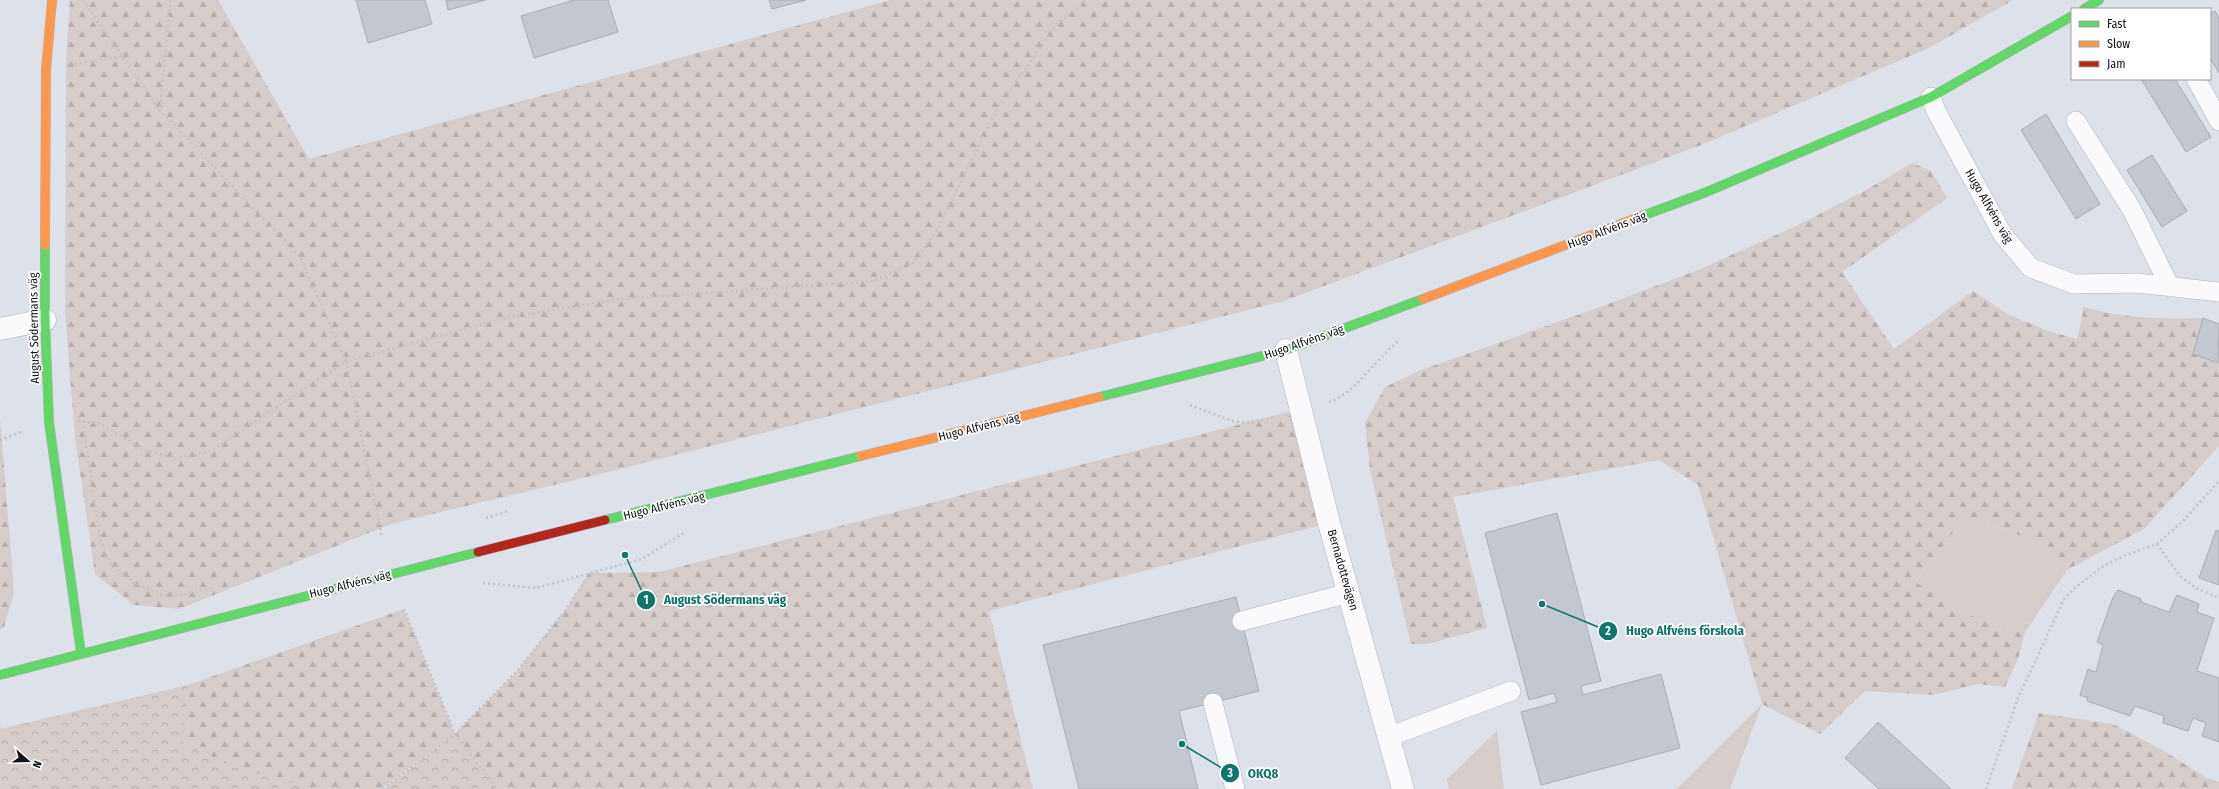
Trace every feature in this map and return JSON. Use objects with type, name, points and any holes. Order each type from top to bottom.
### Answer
[{"type":"street","name":"August Södermans väg","points":[[52,0],[46,70],[45,320],[49,422],[81,653]]},
{"type":"street","points":[[2086,8],[2099,0]]},
{"type":"street","name":"Hugo Alfvéns väg","points":[[0,675],[81,653],[1286,350],[1704,193],[1931,97],[2071,17]]},
{"type":"street","points":[[0,329],[45,320]]},
{"type":"street","name":"Bernadottevägen","points":[[1286,350],[1349,593],[1403,789]]},
{"type":"lane","points":[[2197,80],[2219,121]]},
{"type":"lane","name":"Hugo Alfvéns väg","points":[[1931,97],[1936,112],[2003,235],[2031,268],[2074,284],[2138,283],[2219,292]]},
{"type":"lane","points":[[2076,122],[2132,210],[2170,287]]},
{"type":"lane","points":[[1242,621],[1349,593]]},
{"type":"lane","points":[[1388,737],[1511,691]]},
{"type":"lane","points":[[1213,703],[1235,789]]},
{"type":"path","points":[[83,0],[160,110],[300,257],[346,361],[382,538]]},
{"type":"path","points":[[160,110],[170,0]]},
{"type":"path","points":[[0,440],[49,422],[83,421],[99,423],[144,450],[176,458],[211,451],[346,361],[516,316],[620,298],[874,281],[912,264],[936,232],[998,107],[1057,24],[1088,0]]},
{"type":"path","points":[[46,70],[122,56]]},
{"type":"path","points":[[83,421],[99,534],[105,552],[113,566],[134,584],[163,595],[177,596],[215,587]]},
{"type":"path","points":[[1986,789],[2018,698],[2064,599],[2076,587],[2105,565],[2124,556],[2157,544],[2182,522],[2219,481]]},
{"type":"path","points":[[480,519],[508,511]]},
{"type":"path","points":[[2157,544],[2180,576],[2196,588],[2219,598]]},
{"type":"path","points":[[383,789],[455,734],[518,670],[567,608],[589,574]]},
{"type":"path","points":[[404,609],[455,734],[497,789]]},
{"type":"green space","points":[[70,0],[218,0],[309,159],[891,0],[2013,0],[1929,48],[1701,145],[1284,301],[616,470],[391,524],[179,609],[134,605],[95,574],[75,438],[65,311],[66,60]]},
{"type":"green space","points":[[1912,163],[1931,171],[1947,198],[1842,272],[1894,349],[1973,291],[2009,315],[2051,332],[2077,339],[2084,307],[2128,316],[2203,318],[2193,354],[2217,363],[2219,358],[2219,446],[2144,529],[2067,570],[2026,538],[1966,515],[1915,582],[1979,620],[2025,632],[2018,659],[2005,687],[1977,684],[1934,695],[1865,691],[1820,734],[1762,704],[1698,485],[1659,460],[1453,497],[1487,628],[1427,644],[1411,644],[1370,470],[1365,423],[1385,387],[1421,370],[1592,310],[1703,268],[1798,225],[1866,190]]},
{"type":"green space","points":[[1301,409],[1329,523],[989,611],[1033,789],[497,789],[455,734],[518,670],[567,608],[589,573],[659,572]]},
{"type":"green space","points":[[0,417],[14,592],[4,627],[0,630]]},
{"type":"green space","points":[[1965,515],[2026,538],[2067,570],[2025,632],[1979,620],[1915,583]]},
{"type":"green space","points":[[404,609],[455,734],[381,789],[316,789],[281,781],[228,765],[182,742],[188,685]]},
{"type":"green space","points":[[188,685],[183,742],[228,765],[281,781],[316,789],[0,789],[0,729]]},
{"type":"green space","points":[[1762,704],[1730,789],[1677,789]]},
{"type":"green space","points":[[2039,713],[2113,724],[2164,751],[2207,778],[2219,782],[2219,789],[2012,789]]},
{"type":"green space","points":[[1497,731],[1504,789],[1449,789],[1447,779]]},
{"type":"green space","points":[[455,734],[497,789],[384,789]]},
{"type":"building","points":[[356,0],[425,0],[432,24],[368,43]]},
{"type":"building","points":[[446,0],[485,0],[448,10]]},
{"type":"building","points":[[574,0],[608,0],[618,32],[534,58],[521,16]]},
{"type":"building","points":[[769,0],[806,0],[772,9]]},
{"type":"building","points":[[2215,11],[2219,18],[2219,73],[2211,60],[2211,13]]},
{"type":"building","points":[[2142,80],[2176,80],[2211,137],[2186,152]]},
{"type":"building","points":[[2046,114],[2100,204],[2076,219],[2021,130]]},
{"type":"building","points":[[2152,155],[2187,211],[2162,227],[2127,170]]},
{"type":"building","points":[[2203,318],[2219,324],[2218,363],[2193,354]]},
{"type":"building","points":[[1557,513],[1601,681],[1581,686],[1583,695],[1661,674],[1680,748],[1541,785],[1521,712],[1557,702],[1554,693],[1529,700],[1485,533]]},
{"type":"building","points":[[2216,530],[2219,531],[2219,585],[2199,578]]},
{"type":"building","points":[[2118,590],[2141,599],[2141,602],[2169,612],[2177,595],[2199,604],[2197,612],[2214,618],[2197,671],[2219,678],[2219,742],[2202,736],[2206,723],[2193,718],[2188,731],[2163,723],[2164,716],[2135,706],[2130,716],[2087,701],[2088,698],[2080,695],[2088,669],[2096,672],[2103,645],[2097,642],[2113,597]]},
{"type":"building","points":[[1236,597],[1259,691],[1179,711],[1198,789],[1079,789],[1043,645]]},
{"type":"building","points":[[1878,722],[1951,789],[1879,789],[1845,758]]},
{"type":"traffic: fast","points":[[2086,8],[2099,0]]},
{"type":"traffic: fast","points":[[1642,216],[1704,193],[1931,97],[2071,17]]},
{"type":"traffic: fast","points":[[45,245],[45,320],[49,422],[81,653]]},
{"type":"traffic: fast","points":[[1099,397],[1286,350],[1423,299]]},
{"type":"traffic: fast","points":[[605,520],[861,456]]},
{"type":"traffic: fast","points":[[0,675],[478,552]]},
{"type":"traffic: slow","points":[[45,245],[46,70],[52,0]]},
{"type":"traffic: slow","points":[[1423,299],[1642,216]]},
{"type":"traffic: slow","points":[[861,456],[1099,397]]},
{"type":"traffic: jam","points":[[478,552],[605,520]]},
{"type":"place","name":"August Södermans väg","points":[[625,555]]},
{"type":"place","name":"Hugo Alfvéns förskola","points":[[1542,604]]},
{"type":"place","name":"OKQ8","points":[[1182,744]]}]
